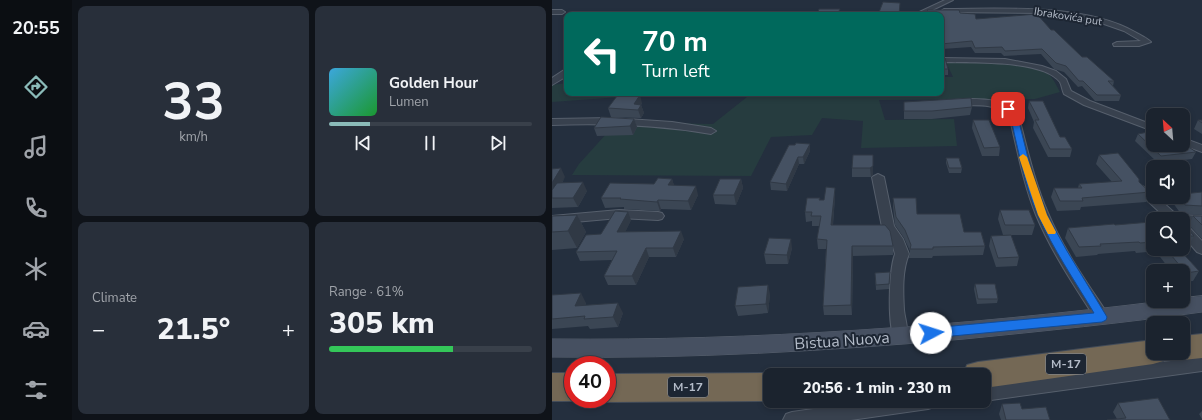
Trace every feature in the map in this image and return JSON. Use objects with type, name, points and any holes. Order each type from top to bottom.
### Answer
[{"type":"highway","points":[[1190,347],[1202,346]]},
{"type":"highway","name":"M-17","points":[[991,373],[1146,353]]},
{"type":"highway","points":[[552,387],[564,387]]},
{"type":"highway","name":"M-17","points":[[616,388],[763,387]]},
{"type":"street","name":"Ibrakovića put","points":[[924,12],[950,0]]},
{"type":"street","name":"Ibrakovića put","points":[[930,10],[972,12],[1030,10],[1048,11],[1106,22],[1147,42],[1139,44],[1117,44]]},
{"type":"street","points":[[552,12],[562,12]]},
{"type":"street","points":[[944,60],[1002,62],[1042,69],[1062,80],[1067,92],[1079,99],[1146,125]]},
{"type":"street","points":[[552,83],[564,74]]},
{"type":"street","points":[[552,83],[564,82]]},
{"type":"street","points":[[941,103],[991,102],[1008,109],[1013,114],[1028,174],[1042,215],[1062,252],[1102,317]]},
{"type":"street","points":[[552,122],[618,121],[668,125],[712,131]]},
{"type":"street","points":[[1190,144],[1202,149]]},
{"type":"street","points":[[878,176],[888,227],[897,239],[902,254],[898,264],[897,309],[900,336]]},
{"type":"street","points":[[1142,190],[1166,212]]},
{"type":"street","points":[[555,223],[619,214],[658,216]]},
{"type":"street","points":[[1190,219],[1202,220]]},
{"type":"street","points":[[1190,236],[1202,249]]},
{"type":"street","name":"Bistua Nuova","points":[[552,348],[609,349],[757,345],[900,336],[1102,317],[1202,304]]},
{"type":"street","points":[[991,392],[1202,364]]},
{"type":"street","points":[[792,420],[878,408]]},
{"type":"green space","points":[[945,60],[998,61],[1025,65],[1050,75],[1060,92],[1035,99],[879,100],[885,120],[954,119],[957,146],[861,148],[863,121],[822,118],[812,135],[771,137],[751,176],[572,175],[579,164],[617,122],[713,124],[748,96],[944,96],[944,77],[953,77]]},
{"type":"green space","points":[[564,83],[564,96],[622,96],[552,102],[552,85]]},
{"type":"building","points":[[883,2],[900,3],[899,12],[879,12]]},
{"type":"building","points":[[819,9],[840,9],[838,12],[818,12]]},
{"type":"building","points":[[927,10],[959,10],[960,13],[975,14],[976,19],[1037,14],[1051,30],[1054,30],[1082,57],[1087,57],[1114,81],[1108,81],[1121,95],[1097,95],[1083,81],[1079,81],[1066,66],[1056,63],[1042,49],[1005,51],[1002,47],[975,48],[972,41],[944,44],[944,12],[929,12]]},
{"type":"building","points":[[944,58],[945,58],[948,69],[944,69]]},
{"type":"building","points":[[617,96],[639,96],[634,104],[641,105],[638,110],[608,108]]},
{"type":"building","points":[[971,98],[972,107],[932,111],[904,111],[904,102]]},
{"type":"building","points":[[1029,101],[1043,101],[1060,137],[1065,137],[1072,149],[1050,149],[1035,120],[1039,120]]},
{"type":"building","points":[[601,117],[634,119],[630,126],[594,128]]},
{"type":"building","points":[[973,120],[989,120],[1000,147],[984,148]]},
{"type":"building","points":[[1146,132],[1146,142],[1138,134]]},
{"type":"building","points":[[796,143],[810,144],[803,157],[798,157],[786,184],[770,182],[789,145],[795,145]]},
{"type":"building","points":[[1190,148],[1196,152],[1161,156],[1157,152],[1190,152]]},
{"type":"building","points":[[1118,153],[1139,179],[1139,182],[1146,188],[1146,192],[1082,198],[1083,201],[1060,201],[1054,188],[1082,188],[1079,184],[1122,181],[1099,155]]},
{"type":"building","points":[[853,155],[873,155],[873,166],[870,168],[852,168]]},
{"type":"building","points":[[946,158],[959,158],[962,168],[949,168]]},
{"type":"building","points":[[561,168],[552,183],[552,169]]},
{"type":"building","points":[[658,178],[672,179],[668,185],[696,186],[688,201],[658,200],[657,202],[620,199],[621,198],[601,198],[610,183],[654,184]]},
{"type":"building","points":[[720,179],[741,179],[734,195],[713,195]]},
{"type":"building","points":[[583,182],[573,198],[552,198],[552,190],[557,183]]},
{"type":"building","points":[[826,187],[835,188],[831,225],[885,225],[890,231],[893,246],[852,246],[851,305],[823,306],[827,240],[817,239],[821,216],[811,216],[812,212],[805,212],[807,198],[820,198],[819,200],[824,200]]},
{"type":"building","points":[[1202,192],[1202,206],[1185,205],[1184,204],[1190,204],[1190,193]]},
{"type":"building","points":[[893,198],[916,198],[917,214],[960,214],[964,232],[981,232],[985,246],[910,249],[911,245],[905,230],[896,217]]},
{"type":"building","points":[[1000,210],[1029,210],[1035,225],[1005,225]]},
{"type":"building","points":[[615,211],[628,212],[617,232],[681,231],[673,248],[646,248],[632,276],[604,276],[617,251],[576,252],[586,235],[601,234]]},
{"type":"building","points":[[577,215],[568,231],[552,232],[552,216]]},
{"type":"building","points":[[1193,216],[1202,216],[1202,225]]},
{"type":"building","points":[[1146,222],[1146,243],[1100,244],[1101,246],[1079,247],[1068,228],[1114,224]]},
{"type":"building","points":[[1011,235],[1019,257],[998,258],[991,236]]},
{"type":"building","points":[[769,238],[791,239],[787,255],[764,254]]},
{"type":"building","points":[[1172,256],[1185,256],[1199,271],[1190,272],[1190,264],[1178,264]]},
{"type":"building","points":[[890,272],[889,284],[876,285],[875,273]]},
{"type":"building","points":[[975,284],[995,284],[998,299],[978,299]]},
{"type":"building","points":[[768,285],[766,304],[735,306],[738,287]]},
{"type":"building","points":[[581,293],[575,306],[618,303],[613,317],[584,319],[585,316],[552,319],[552,295]]},
{"type":"building","points":[[1158,398],[1170,420],[1107,420],[1126,418],[1118,403]]},
{"type":"building","points":[[1020,403],[1022,409],[1046,407],[1050,420],[1006,420],[1002,404]]},
{"type":"slow traffic","points":[[1023,157],[1042,215],[1052,232]]},
{"type":"route","points":[[931,333],[1102,317],[1062,252],[1042,215],[1028,174],[1013,114],[1008,109]]}]
